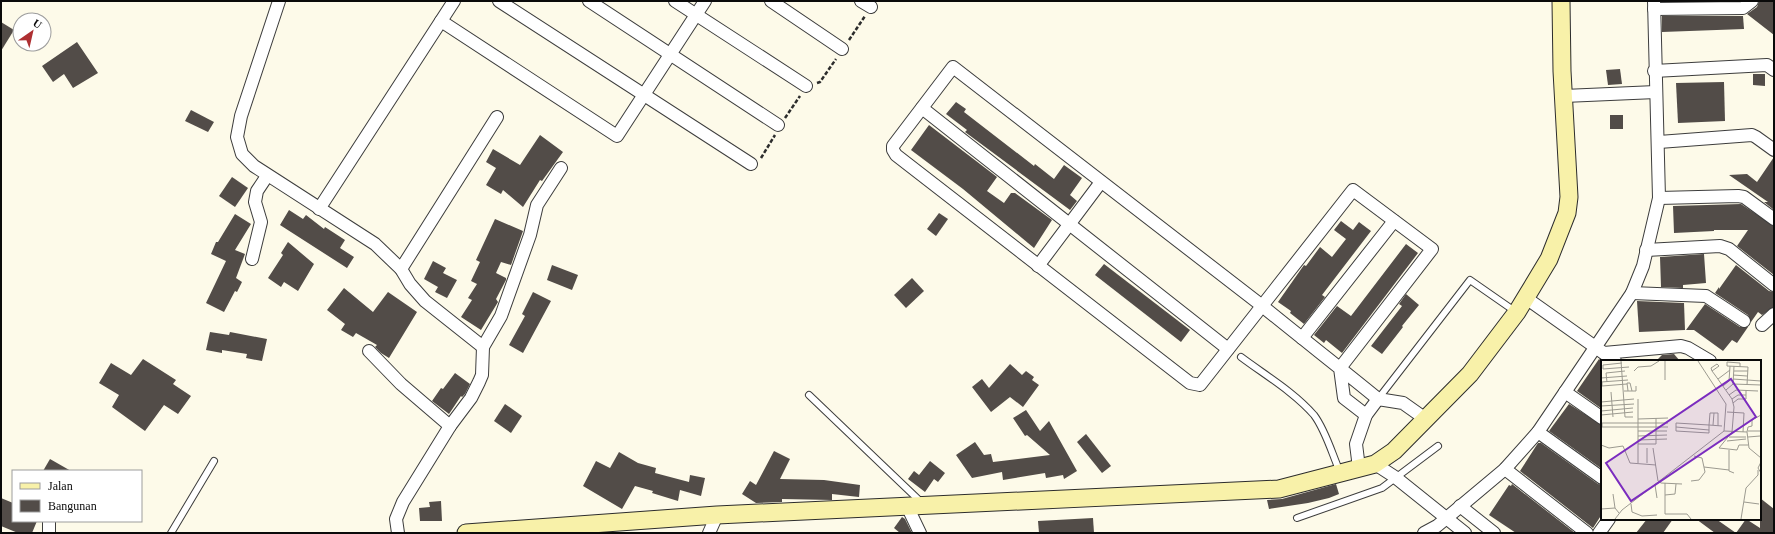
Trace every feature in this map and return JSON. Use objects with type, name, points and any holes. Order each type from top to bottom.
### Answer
[{"type":"street","points":[[279,1],[241,116],[237,138],[242,154],[267,176],[375,244],[401,269],[410,284],[425,301],[483,347]]},
{"type":"street","points":[[319,209],[454,1]]},
{"type":"street","points":[[499,1],[751,164]]},
{"type":"street","points":[[589,1],[778,124]]},
{"type":"street","points":[[675,1],[806,86]]},
{"type":"street","points":[[441,20],[617,136],[705,1]]},
{"type":"street","points":[[770,1],[842,49]]},
{"type":"street","points":[[466,533],[717,515],[1279,489],[1367,466],[1394,451],[1427,420],[1470,374],[1517,312],[1549,259],[1567,213],[1568,180],[1561,1]]},
{"type":"street","points":[[1424,533],[1442,522],[1505,469],[1538,432],[1565,392],[1600,350],[1632,293],[1643,266],[1659,198],[1659,142],[1654,71],[1654,5],[1743,8],[1752,1]]},
{"type":"street","points":[[1654,71],[1770,68],[1774,55]]},
{"type":"street","points":[[1366,415],[1344,398],[1340,368],[1432,250],[1353,190],[1261,305],[1200,385],[1190,383],[1038,266],[896,155],[893,150],[893,146],[953,67],[1261,305],[1340,368],[1378,399],[1403,403],[1427,420]]},
{"type":"street","points":[[1564,96],[1656,92]]},
{"type":"street","points":[[922,108],[1068,225],[1228,349]]},
{"type":"street","points":[[401,269],[497,117]]},
{"type":"street","points":[[1659,142],[1752,135],[1774,150]]},
{"type":"street","points":[[398,533],[396,519],[403,502],[479,382],[482,375],[483,347],[501,316],[530,235],[537,205],[561,168]]},
{"type":"street","points":[[252,259],[260,222],[255,202],[257,191],[267,176]]},
{"type":"street","points":[[1038,266],[1102,182]]},
{"type":"street","points":[[1659,198],[1744,197],[1774,219]]},
{"type":"street","points":[[1302,338],[1394,220]]},
{"type":"street","points":[[1646,250],[1720,246],[1729,250],[1774,285]]},
{"type":"street","points":[[1632,293],[1706,296],[1744,320]]},
{"type":"street","points":[[1526,298],[1614,360]]},
{"type":"street","points":[[1762,325],[1774,314]]},
{"type":"street","points":[[1600,350],[1680,346],[1688,348],[1708,360]]},
{"type":"street","points":[[369,351],[401,384],[450,426]]},
{"type":"street","points":[[1565,392],[1601,417]]},
{"type":"street","points":[[1378,399],[1366,415],[1356,444],[1367,466],[1395,477],[1442,522],[1448,533]]},
{"type":"street","points":[[1538,432],[1601,477]]},
{"type":"street","points":[[1505,469],[1587,533]]},
{"type":"street","points":[[907,506],[920,533]]},
{"type":"street","points":[[1460,506],[1494,533]]},
{"type":"street","points":[[709,533],[717,515]]},
{"type":"street","points":[[1599,533],[1608,520]]},
{"type":"street","points":[[1442,522],[1465,533]]},
{"type":"lane","points":[[1378,399],[1470,280],[1517,312]]},
{"type":"lane","points":[[1241,357],[1294,397],[1314,416],[1322,428],[1340,473]]},
{"type":"lane","points":[[809,396],[925,505]]},
{"type":"lane","points":[[1297,518],[1382,488],[1438,446]]},
{"type":"lane","points":[[170,533],[214,461]]},
{"type":"building","points":[[1759,1],[1774,1],[1774,35],[1747,14],[1757,7]]},
{"type":"building","points":[[1662,16],[1743,16],[1744,29],[1662,32]]},
{"type":"building","points":[[1,22],[12,29],[12,33],[1,51]]},
{"type":"building","points":[[77,42],[98,73],[73,88],[64,74],[53,82],[42,66]]},
{"type":"building","points":[[1620,69],[1622,84],[1608,85],[1606,70]]},
{"type":"building","points":[[1753,74],[1765,74],[1765,86],[1753,85]]},
{"type":"building","points":[[1724,82],[1725,121],[1678,123],[1676,83]]},
{"type":"building","points":[[956,102],[966,109],[964,112],[1034,166],[1035,164],[1054,179],[1064,165],[1082,178],[1070,195],[1077,201],[1070,210],[965,132],[967,130],[946,114]]},
{"type":"building","points":[[191,110],[214,122],[208,132],[185,121]]},
{"type":"building","points":[[1610,115],[1623,115],[1623,129],[1610,129]]},
{"type":"building","points":[[929,125],[997,177],[987,191],[1004,203],[1011,193],[1015,193],[1052,220],[1034,248],[963,189],[911,150]]},
{"type":"building","points":[[540,135],[563,152],[542,181],[540,180],[523,207],[503,190],[501,194],[486,185],[496,168],[486,162],[493,149],[520,165]]},
{"type":"building","points":[[1774,157],[1774,210],[1764,202],[1768,202],[1729,175],[1747,174],[1757,182]]},
{"type":"building","points":[[232,177],[248,188],[235,207],[219,196]]},
{"type":"building","points":[[1741,204],[1774,226],[1774,275],[1737,246],[1748,230],[1714,230],[1674,233],[1673,206]]},
{"type":"building","points":[[289,210],[303,219],[306,215],[324,229],[325,227],[345,240],[340,248],[354,257],[347,268],[280,225]]},
{"type":"building","points":[[939,213],[948,219],[936,236],[927,229]]},
{"type":"building","points":[[235,214],[251,224],[235,250],[245,254],[236,278],[242,282],[237,292],[235,291],[224,312],[206,303],[226,261],[211,254],[216,242],[218,242]]},
{"type":"building","points":[[495,219],[523,231],[511,265],[501,262],[496,273],[506,278],[506,280],[496,299],[498,302],[481,330],[461,317],[472,300],[468,298],[477,284],[471,281],[480,262],[476,260]]},
{"type":"building","points":[[1341,221],[1353,230],[1359,222],[1371,231],[1322,295],[1325,297],[1304,324],[1290,313],[1291,311],[1278,302],[1304,265],[1306,266],[1320,247],[1332,257],[1346,239],[1334,230]]},
{"type":"building","points":[[288,242],[314,264],[298,291],[284,282],[281,287],[268,278],[283,255],[281,253]]},
{"type":"building","points":[[1406,244],[1418,253],[1342,353],[1326,340],[1324,343],[1314,335],[1337,306],[1351,316]]},
{"type":"building","points":[[1704,254],[1706,283],[1683,285],[1683,288],[1661,287],[1660,257]]},
{"type":"building","points":[[433,261],[446,268],[443,273],[457,280],[447,298],[435,292],[438,287],[424,279]]},
{"type":"building","points":[[1104,264],[1190,330],[1181,342],[1095,275]]},
{"type":"building","points":[[552,265],[578,275],[572,290],[547,280]]},
{"type":"building","points":[[1736,265],[1769,291],[1774,292],[1774,307],[1762,315],[1758,312],[1751,322],[1748,315],[1715,293]]},
{"type":"building","points":[[912,278],[924,291],[906,308],[894,295]]},
{"type":"building","points":[[344,288],[373,312],[388,292],[417,312],[389,358],[375,347],[377,345],[356,333],[353,337],[341,330],[345,324],[327,310]]},
{"type":"building","points":[[533,292],[551,301],[523,353],[509,345],[525,316],[522,314]]},
{"type":"building","points":[[1406,294],[1419,305],[1382,354],[1371,346],[1402,306],[1399,304]]},
{"type":"building","points":[[1637,301],[1684,303],[1685,330],[1639,332]]},
{"type":"building","points":[[1705,304],[1740,327],[1748,327],[1737,343],[1732,340],[1723,351],[1694,330],[1686,330]]},
{"type":"building","points":[[210,332],[229,335],[230,332],[267,339],[262,361],[246,358],[247,354],[222,350],[222,353],[206,350]]},
{"type":"building","points":[[1674,354],[1679,360],[1657,360],[1662,355]]},
{"type":"building","points":[[143,359],[176,380],[173,384],[191,396],[178,414],[164,405],[145,431],[112,407],[119,395],[99,383],[111,363],[131,375]]},
{"type":"building","points":[[1599,359],[1601,360],[1601,408],[1577,391]]},
{"type":"building","points":[[1010,364],[1022,375],[1026,371],[1034,377],[1032,380],[1039,385],[1023,407],[1010,397],[991,412],[972,387],[982,379],[989,388]]},
{"type":"building","points":[[455,373],[470,384],[465,394],[462,397],[461,396],[449,414],[432,401],[441,388],[443,389]]},
{"type":"building","points":[[505,404],[522,416],[511,433],[494,421]]},
{"type":"building","points":[[1569,404],[1601,424],[1601,468],[1549,431]]},
{"type":"building","points":[[1026,410],[1040,431],[1049,421],[1077,471],[1064,479],[1063,475],[1046,478],[1045,473],[1003,480],[1002,472],[972,478],[956,455],[975,442],[984,455],[991,454],[993,462],[1050,455],[1027,435],[1025,436],[1013,418]]},
{"type":"building","points":[[1086,434],[1111,466],[1102,473],[1077,442]]},
{"type":"building","points":[[1538,443],[1541,443],[1601,485],[1601,516],[1593,528],[1520,471]]},
{"type":"building","points":[[774,451],[790,459],[780,479],[824,480],[860,485],[859,497],[832,494],[832,500],[782,499],[782,502],[756,503],[742,494],[750,481],[756,485]]},
{"type":"building","points":[[619,452],[638,463],[656,468],[655,473],[689,482],[690,475],[705,478],[701,496],[680,490],[678,501],[652,493],[653,491],[635,486],[622,509],[583,486],[596,461],[610,468]]},
{"type":"building","points":[[50,459],[69,470],[44,470]]},
{"type":"building","points":[[930,461],[945,473],[938,482],[934,479],[925,492],[908,479],[914,471],[919,475]]},
{"type":"building","points":[[1336,484],[1339,494],[1329,498],[1269,509],[1267,500],[1282,499]]},
{"type":"building","points":[[1512,484],[1575,533],[1516,533],[1489,515],[1509,485],[1511,486]]},
{"type":"building","points":[[1,498],[12,503],[12,522],[37,522],[32,533],[18,533],[1,526]]},
{"type":"building","points":[[1761,499],[1774,509],[1774,533],[1736,533],[1745,520],[1760,528]]},
{"type":"building","points":[[441,501],[442,521],[420,521],[419,508],[430,507],[429,502]]},
{"type":"building","points":[[902,517],[905,519],[912,533],[900,533],[894,528]]},
{"type":"building","points":[[1093,518],[1094,533],[1039,533],[1038,521]]},
{"type":"building","points":[[1646,520],[1672,520],[1663,533],[1636,533]]},
{"type":"building","points":[[1697,520],[1717,520],[1736,533],[1715,533]]}]
